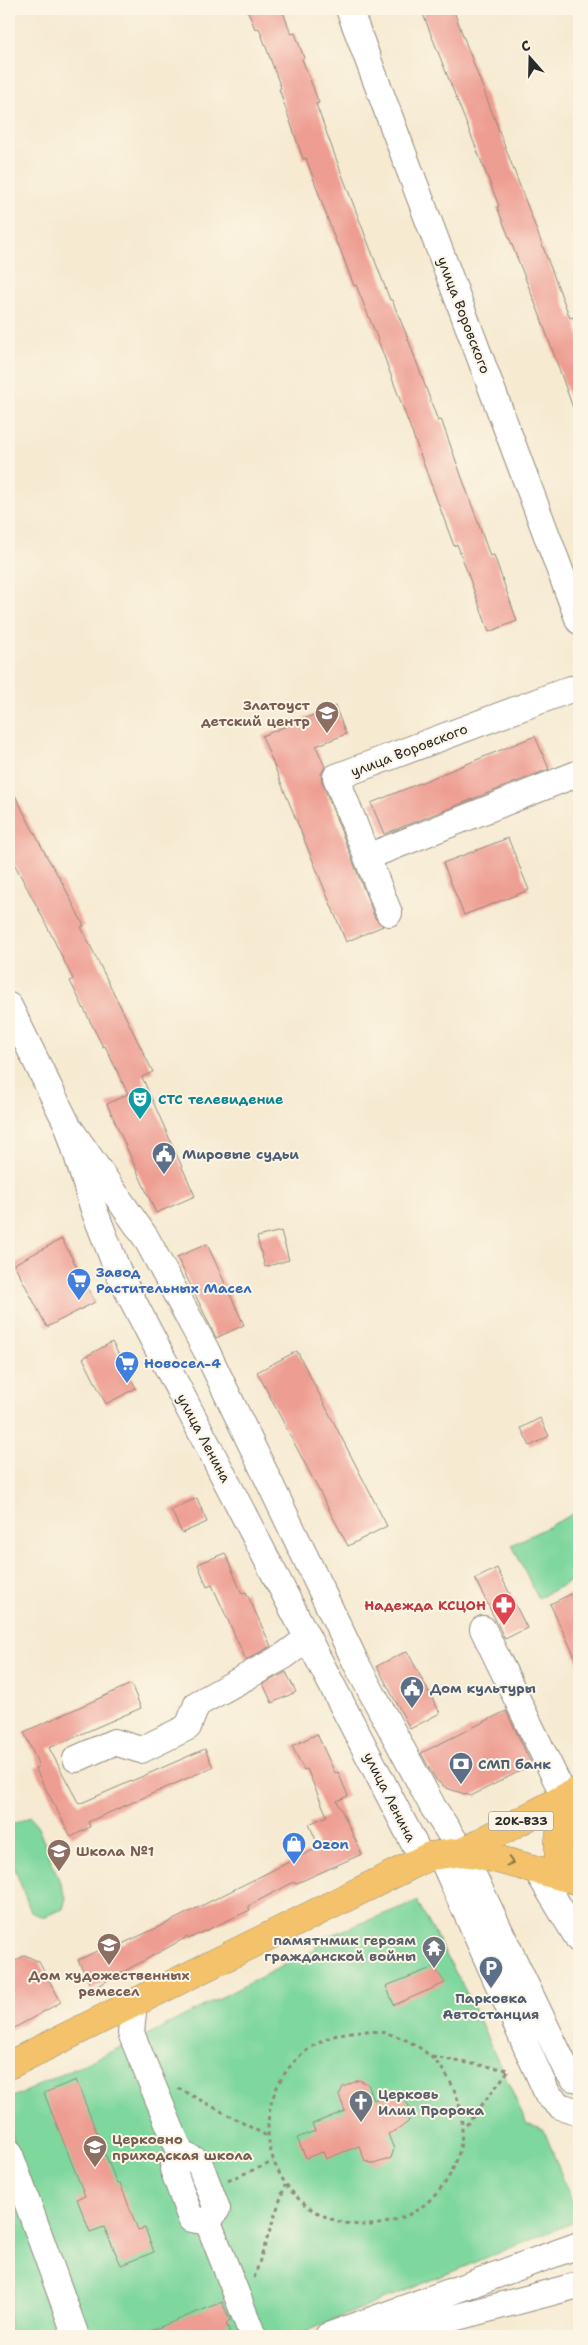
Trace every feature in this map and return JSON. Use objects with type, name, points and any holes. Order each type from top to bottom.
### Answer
[{"type":"main road","name":"20К-В33","points":[[9,2065],[134,2002],[573,1793]]},
{"type":"main road","points":[[441,1855],[478,1854],[559,1875],[557,1849],[559,1834],[573,1793]]},
{"type":"street","name":"улица Воровского","points":[[349,9],[579,621]]},
{"type":"street","name":"улица Воровского","points":[[389,913],[332,767],[571,689],[579,691]]},
{"type":"street","points":[[367,857],[579,773]]},
{"type":"street","name":"улица Ленина","points":[[9,1006],[68,1126],[94,1210],[119,1274],[308,1638],[441,1855]]},
{"type":"street","points":[[68,1126],[146,1238],[243,1425],[357,1665],[433,1807],[441,1855],[548,2095],[560,2106],[579,2112]]},
{"type":"street","points":[[483,1629],[573,1793]]},
{"type":"street","points":[[76,1759],[114,1742],[141,1750],[188,1727],[197,1704],[284,1656],[308,1638]]},
{"type":"street","points":[[441,1855],[566,2069],[573,2078],[579,2079]]},
{"type":"street","points":[[559,1875],[579,1940]]},
{"type":"street","points":[[134,2002],[131,2033],[146,2071],[181,2154],[199,2162],[218,2209],[208,2222]]},
{"type":"street","points":[[9,2152],[76,2336]]},
{"type":"street","points":[[181,2154],[173,2169],[191,2219],[208,2222]]},
{"type":"street","points":[[208,2222],[253,2336]]},
{"type":"street","points":[[328,2336],[579,2245]]},
{"type":"street","points":[[385,2336],[573,2287]]},
{"type":"path","points":[[351,2032],[380,2032],[408,2040],[432,2057],[445,2072],[455,2089],[461,2109],[463,2128],[458,2159],[444,2186],[423,2207],[396,2221],[366,2226],[336,2222],[309,2209],[285,2185],[273,2162],[268,2137],[270,2105],[281,2078],[299,2056],[324,2040],[351,2032]]},
{"type":"path","points":[[432,2057],[509,2070],[463,2128]]},
{"type":"path","points":[[146,2071],[268,2137]]},
{"type":"path","points":[[209,2187],[273,2162]]},
{"type":"path","points":[[243,2312],[285,2185]]},
{"type":"green space","points":[[579,1511],[579,1577],[538,1598],[512,1545]]},
{"type":"green space","points":[[30,1817],[37,1825],[66,1897],[63,1909],[43,1917],[31,1912],[9,1853],[9,1826]]},
{"type":"green space","points":[[417,1901],[465,1990],[527,2124],[544,2130],[579,2220],[294,2336],[85,2336],[9,2128],[9,2099],[153,2032],[314,1950],[319,1940]]},
{"type":"green space","points":[[9,2169],[69,2336],[9,2336]]},
{"type":"building","points":[[247,9],[282,9],[291,34],[295,33],[304,58],[302,59],[319,103],[316,104],[341,172],[390,300],[392,300],[407,336],[438,421],[441,419],[490,556],[494,555],[517,621],[489,632],[457,544],[454,546],[375,332],[337,245],[306,158],[303,159],[279,89],[281,88],[259,28],[255,29]]},
{"type":"building","points":[[421,9],[453,9],[570,318],[573,317],[579,335],[579,419],[577,419],[539,313],[497,207],[499,206]]},
{"type":"building","points":[[335,706],[346,734],[316,746],[325,767],[321,774],[322,782],[375,918],[383,926],[346,942],[262,736]]},
{"type":"building","points":[[535,736],[549,769],[384,834],[371,803]]},
{"type":"building","points":[[9,784],[84,926],[81,927],[153,1072],[142,1077],[195,1196],[156,1213],[107,1104],[128,1094],[70,981],[73,979],[41,914],[9,854]]},
{"type":"building","points":[[508,838],[529,890],[464,915],[443,863]]},
{"type":"building","points":[[281,1231],[289,1260],[265,1267],[257,1237]]},
{"type":"building","points":[[62,1239],[95,1302],[47,1327],[14,1264]]},
{"type":"building","points":[[207,1244],[244,1325],[216,1338],[177,1257]]},
{"type":"building","points":[[112,1342],[136,1388],[106,1404],[83,1358]]},
{"type":"building","points":[[297,1351],[387,1526],[348,1546],[257,1372]]},
{"type":"building","points":[[540,1418],[549,1436],[530,1446],[521,1428]]},
{"type":"building","points":[[197,1498],[207,1522],[182,1533],[171,1510]]},
{"type":"building","points":[[225,1553],[242,1594],[246,1592],[271,1646],[246,1660],[212,1585],[207,1587],[198,1564]]},
{"type":"building","points":[[497,1568],[527,1628],[505,1639],[475,1579]]},
{"type":"building","points":[[571,1594],[579,1612],[579,1665],[550,1604]]},
{"type":"building","points":[[407,1651],[440,1713],[410,1729],[377,1666]]},
{"type":"building","points":[[286,1672],[296,1692],[272,1703],[263,1684]]},
{"type":"building","points":[[131,1684],[141,1708],[49,1748],[79,1804],[205,1749],[213,1767],[88,1822],[90,1827],[71,1837],[35,1768],[39,1766],[24,1732]]},
{"type":"building","points":[[506,1711],[532,1765],[471,1796],[446,1788],[436,1780],[421,1753]]},
{"type":"building","points":[[317,1734],[335,1773],[338,1772],[348,1796],[337,1801],[362,1854],[295,1884],[294,1882],[248,1906],[250,1910],[188,1939],[187,1937],[92,1989],[78,1960],[120,1940],[122,1944],[165,1924],[319,1847],[309,1824],[327,1816],[307,1769],[304,1770],[292,1746]]},
{"type":"building","points":[[25,1955],[39,1962],[61,2002],[9,2031],[9,1965]]},
{"type":"building","points":[[434,1967],[445,1983],[394,2005],[386,1986]]},
{"type":"building","points":[[76,2080],[117,2184],[120,2183],[138,2230],[145,2228],[154,2252],[121,2265],[104,2227],[90,2232],[77,2199],[85,2196],[44,2093]]},
{"type":"building","name":"Церковь Илии Пророка","points":[[359,2080],[368,2084],[374,2100],[385,2095],[397,2095],[402,2097],[409,2106],[410,2117],[408,2122],[388,2134],[394,2149],[391,2158],[374,2164],[365,2161],[359,2146],[326,2159],[323,2152],[306,2158],[297,2138],[315,2131],[312,2124],[345,2111],[339,2095],[343,2087]]},
{"type":"building","points":[[222,2302],[230,2320],[226,2323],[230,2333],[223,2336],[138,2336]]},
{"type":"place","name":"Златоуст детский центр","points":[[327,734]]},
{"type":"place","name":"СТС телевидение","points":[[140,1120]]},
{"type":"place","name":"Мировые судьи","points":[[164,1175]]},
{"type":"place","name":"Завод Растительных Масел","points":[[79,1301]]},
{"type":"place","name":"Новосел-4","points":[[127,1384]]},
{"type":"place","name":"Надежда КСЦОН","points":[[504,1626]]},
{"type":"place","name":"Дом культуры","points":[[412,1709]]},
{"type":"place","name":"СМП банк","points":[[461,1785]]},
{"type":"place","name":"Ozon","points":[[294,1865]]},
{"type":"place","name":"Школа №1","points":[[59,1872]]},
{"type":"place","name":"Дом художественных ремесел","points":[[109,1966]]},
{"type":"place","name":"памятнмик героям гражданской войны","points":[[434,1969]]},
{"type":"place","name":"Парковка Автостанция","points":[[491,1989]]},
{"type":"place","name":"Церковь Илии Пророка","points":[[361,2123]]},
{"type":"place","name":"Церковно приходская школа","points":[[95,2168]]}]
